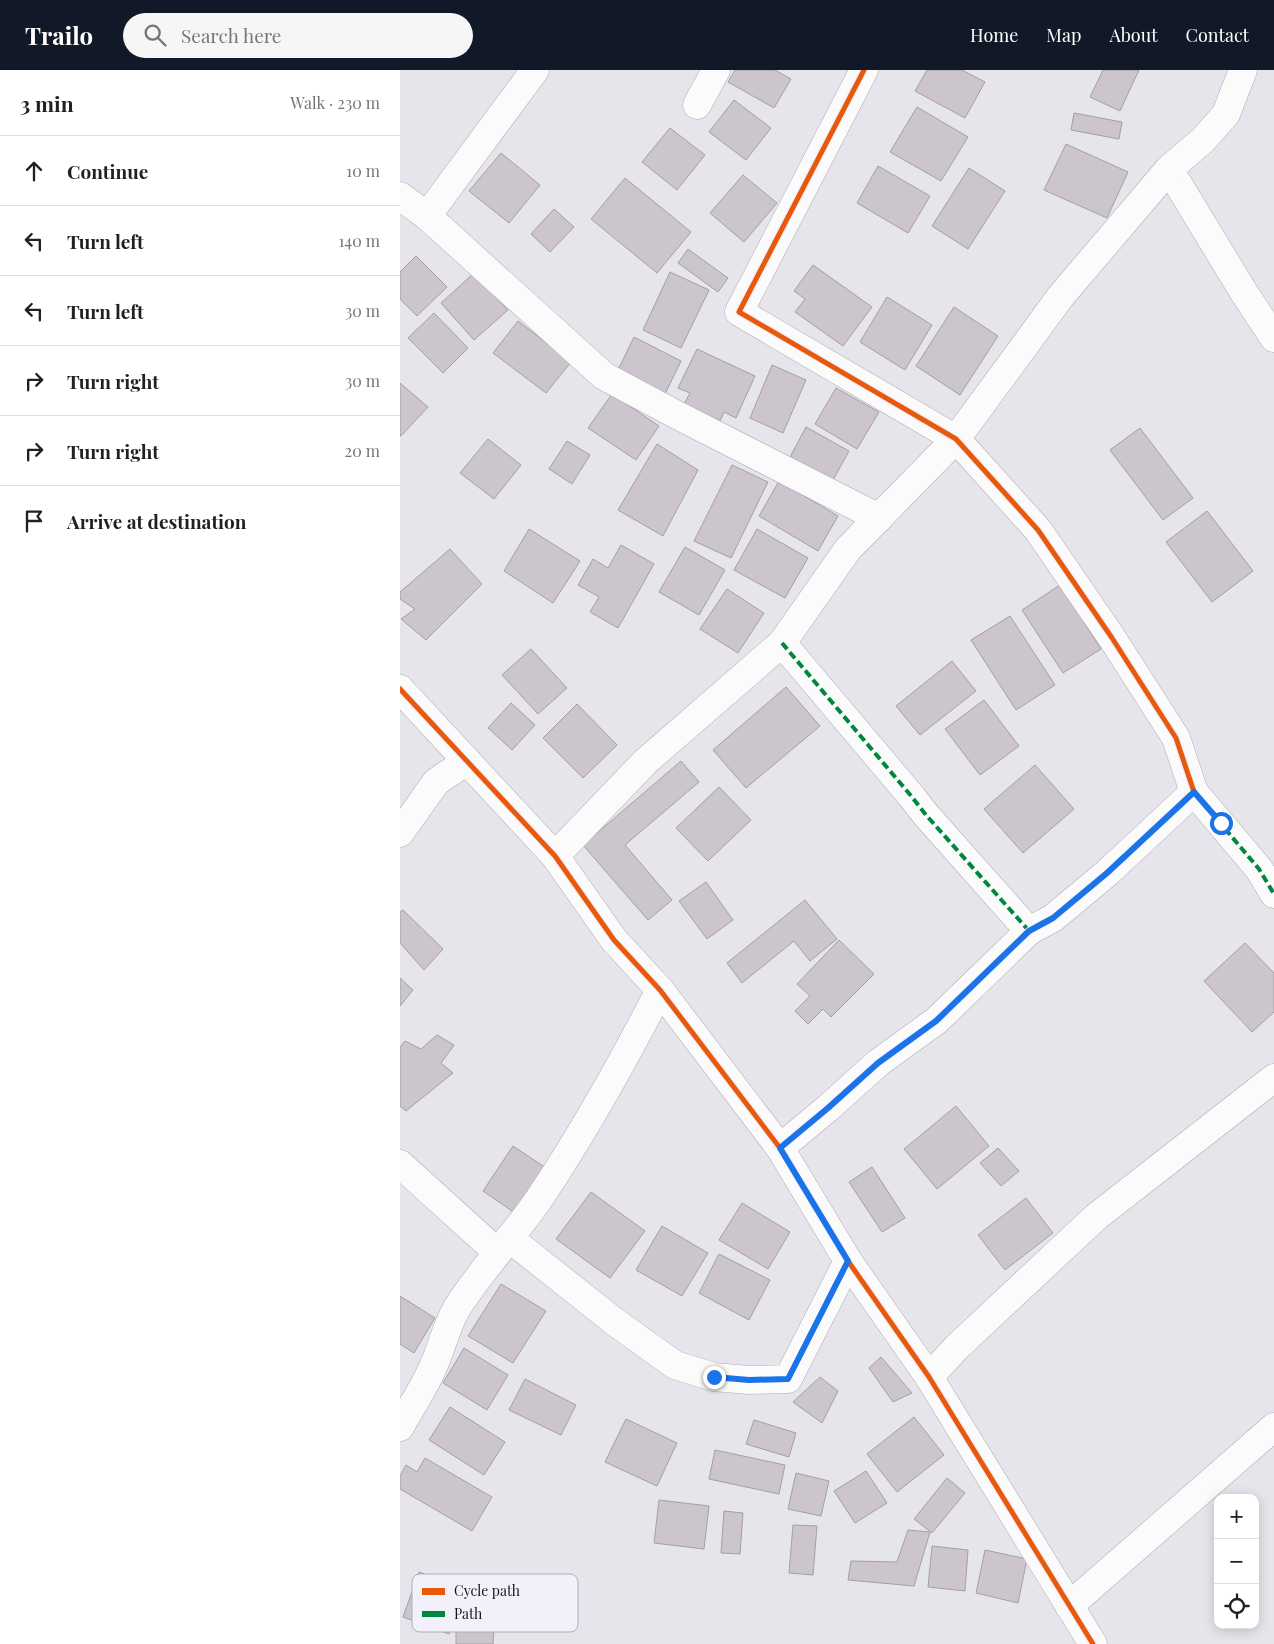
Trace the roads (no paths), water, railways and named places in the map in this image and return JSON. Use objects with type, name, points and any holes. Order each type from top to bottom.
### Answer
[{"type":"street","points":[[427,216],[535,70]]},
{"type":"street","points":[[697,105],[716,70]]},
{"type":"street","points":[[864,70],[739,312],[956,439],[1038,530],[1112,638],[1176,738],[1194,792],[1259,869],[1274,894]]},
{"type":"street","points":[[554,856],[645,762],[782,643],[848,549],[956,439],[1061,296],[1169,168],[1203,140],[1226,114],[1243,70]]},
{"type":"street","points":[[1169,168],[1242,291],[1274,338]]},
{"type":"street","points":[[400,196],[427,216],[604,376],[879,518]]},
{"type":"street","points":[[782,643],[926,815],[1029,931]]},
{"type":"street","points":[[400,689],[554,856],[614,940],[660,990],[780,1148],[848,1261],[929,1377],[1092,1644]]},
{"type":"street","points":[[400,833],[436,782],[468,761]]},
{"type":"street","points":[[780,1148],[878,1063],[936,1021],[1029,931],[1053,918],[1107,873],[1194,792]]},
{"type":"street","points":[[400,1427],[433,1368],[456,1310],[482,1270],[540,1198],[587,1125],[660,990]]},
{"type":"street","points":[[929,1377],[957,1347],[1096,1217],[1274,1078]]},
{"type":"street","points":[[400,1164],[504,1245],[644,1344],[676,1365],[714,1377],[749,1380],[788,1379],[848,1261]]},
{"type":"street","points":[[1069,1606],[1274,1427]]}]
